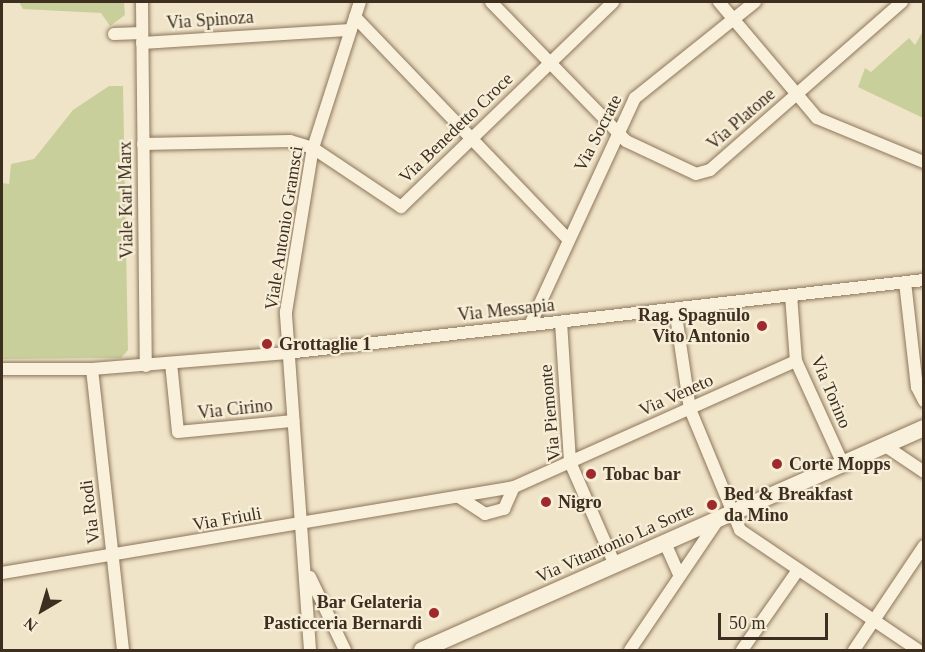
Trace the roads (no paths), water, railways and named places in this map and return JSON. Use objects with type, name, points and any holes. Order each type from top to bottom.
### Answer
[{"type":"street","name":"Viale Karl Marx","points":[[142,2],[146,366]]},
{"type":"street","name":"Viale Antonio Gramsci","points":[[309,651],[308,573],[287,353],[286,312],[314,148],[360,2]]},
{"type":"street","name":"Via Platone","points":[[492,2],[616,131],[651,156],[704,173],[902,2]]},
{"type":"street","name":"Via Benedetto Croce","points":[[314,148],[401,207],[613,2]]},
{"type":"street","points":[[719,2],[817,118],[924,162]]},
{"type":"street","name":"Via Socrate","points":[[530,325],[616,131],[635,98],[755,2]]},
{"type":"street","points":[[355,17],[473,136],[568,239]]},
{"type":"street","name":"Via Spinoza","points":[[142,38],[351,30]]},
{"type":"street","points":[[114,34],[142,38]]},
{"type":"street","points":[[143,144],[290,141],[314,148]]},
{"type":"street","name":"Via Messapia","points":[[2,369],[92,369],[146,366],[287,353],[924,280]]},
{"type":"street","points":[[905,282],[917,387],[924,401]]},
{"type":"street","name":"Via Torino","points":[[791,295],[796,361],[843,464]]},
{"type":"street","points":[[675,309],[690,409],[724,517],[918,651]]},
{"type":"street","name":"Via Piemonte","points":[[561,322],[570,462],[615,565]]},
{"type":"street","name":"Via Veneto","points":[[570,462],[796,361]]},
{"type":"street","name":"Via Cirino","points":[[171,363],[178,432],[293,421]]},
{"type":"street","name":"Via Rodi","points":[[92,369],[123,651]]},
{"type":"street","name":"Via Vitantonio La Sorte","points":[[422,651],[924,428]]},
{"type":"street","points":[[884,445],[924,472]]},
{"type":"street","name":"Via Friuli","points":[[2,573],[114,558],[514,487],[570,462]]},
{"type":"street","points":[[459,496],[485,514],[504,509],[514,487]]},
{"type":"street","points":[[634,649],[680,576],[724,517]]},
{"type":"street","points":[[665,543],[680,576]]},
{"type":"street","points":[[854,651],[924,546]]},
{"type":"street","points":[[742,651],[798,570]]},
{"type":"street","name":"Viale Antonio Gramsci","points":[[308,573],[345,651]]},
{"type":"place","name":"Rag. Spagnulo Vito Antonio","points":[[762,326]]},
{"type":"place","name":"Grottaglie 1","points":[[267,344]]},
{"type":"place","name":"Corte Mopps","points":[[777,464]]},
{"type":"place","name":"Tobac bar","points":[[591,474]]},
{"type":"place","name":"Nigro","points":[[546,502]]},
{"type":"place","name":"Bed & Breakfast da Mino","points":[[712,505]]},
{"type":"place","name":"Bar Gelateria Pasticceria Bernardi","points":[[434,613]]}]
